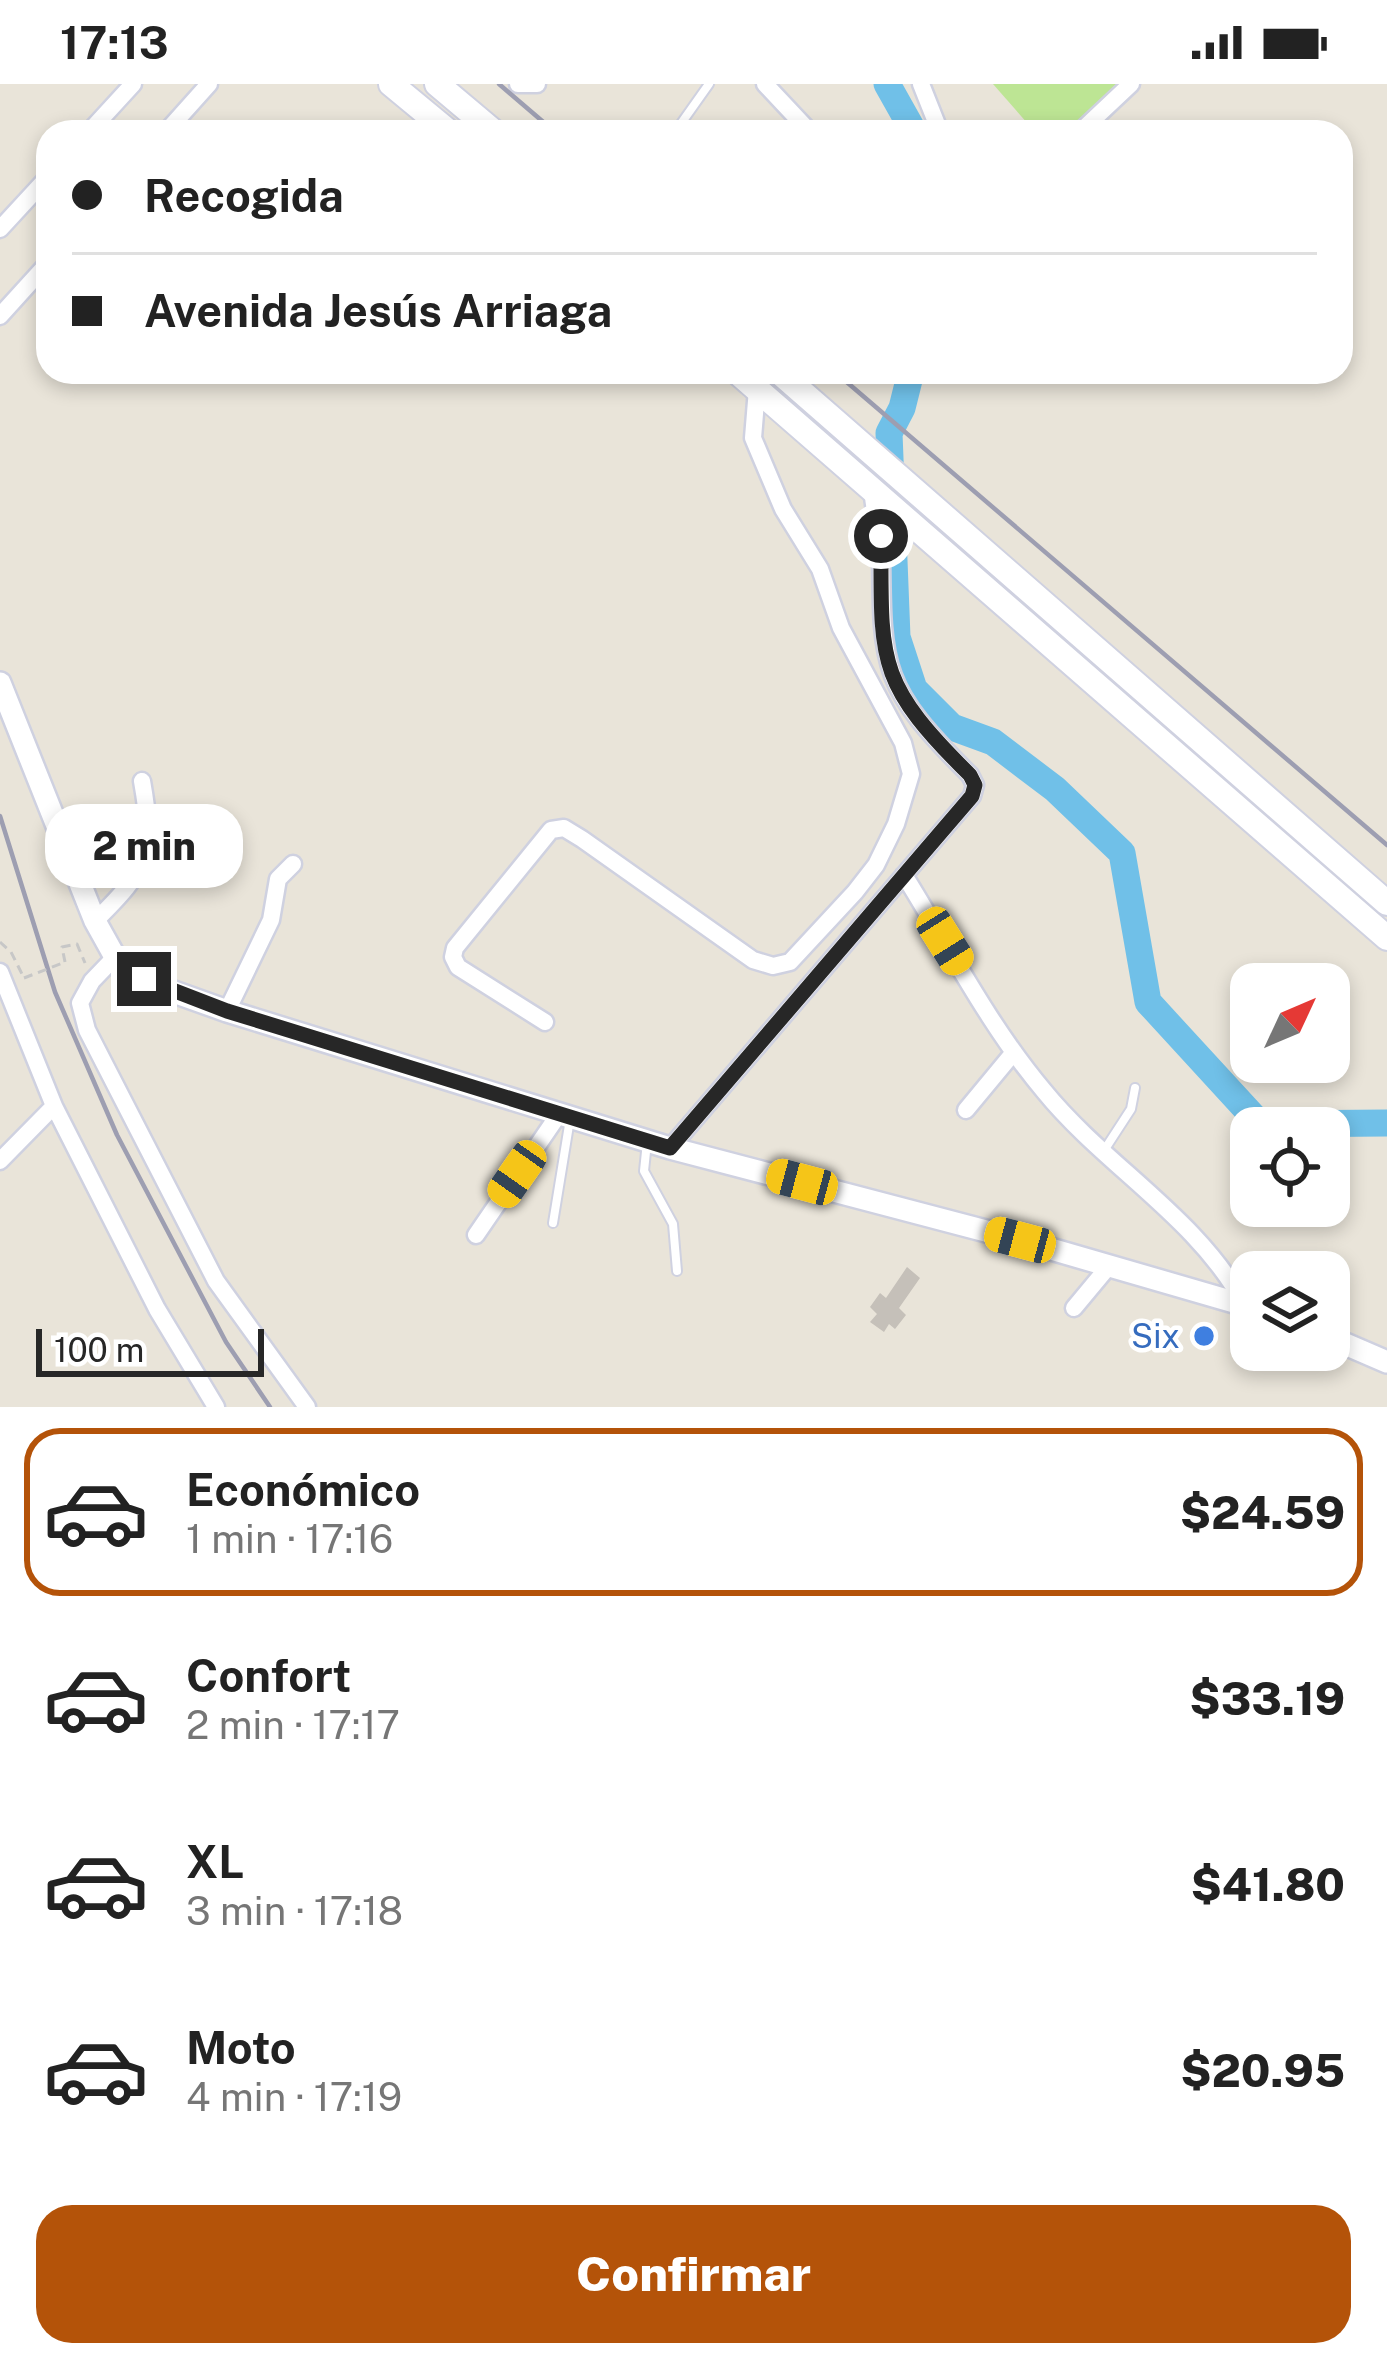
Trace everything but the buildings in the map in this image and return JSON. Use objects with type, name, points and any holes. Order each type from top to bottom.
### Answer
[{"type":"main road","points":[[391,84],[434,120]]},
{"type":"main road","points":[[437,84],[480,120]]},
{"type":"main road","points":[[752,384],[1387,938]]},
{"type":"main road","points":[[792,384],[1387,903]]},
{"type":"street","points":[[100,120],[133,84]]},
{"type":"street","points":[[177,120],[209,84]]},
{"type":"street","points":[[518,84],[537,84]]},
{"type":"street","points":[[764,84],[798,120]]},
{"type":"street","points":[[921,84],[935,120]]},
{"type":"street","points":[[1094,120],[1131,84]]},
{"type":"street","points":[[0,229],[36,190]]},
{"type":"street","points":[[0,316],[36,276]]},
{"type":"street","points":[[545,1022],[458,967],[453,957],[455,948],[551,830],[564,828],[582,838],[753,960],[773,966],[790,962],[866,879],[907,793],[911,774],[903,743],[841,628],[820,569],[783,509],[752,438],[747,384]]},
{"type":"street","points":[[670,1148],[972,796],[975,785],[917,722],[889,671],[881,640],[881,536],[872,512],[876,493]]},
{"type":"street","points":[[0,683],[95,921],[115,957],[144,979],[227,1011],[670,1148],[1230,1301]]},
{"type":"street","points":[[95,921],[139,872],[149,848],[142,781]]},
{"type":"street","points":[[227,1011],[271,920],[278,879],[292,864]]},
{"type":"street","points":[[904,875],[1014,1052],[1046,1094],[1230,1278]]},
{"type":"street","points":[[115,957],[92,981],[80,1003],[87,1030],[216,1281],[307,1407]]},
{"type":"street","points":[[0,972],[54,1106],[157,1309],[217,1407]]},
{"type":"street","points":[[966,1110],[1014,1052]]},
{"type":"street","points":[[0,1161],[54,1106]]},
{"type":"street","points":[[476,1234],[564,1116]]},
{"type":"street","points":[[1074,1308],[1109,1266]]},
{"type":"street","points":[[1350,1346],[1387,1362]]},
{"type":"lane","points":[[684,120],[709,84]]},
{"type":"lane","points":[[1104,1150],[1131,1109],[1135,1088]]},
{"type":"lane","points":[[554,1223],[564,1116]]},
{"type":"lane","points":[[648,1141],[644,1171],[673,1224],[677,1270]]},
{"type":"path","points":[[0,942],[11,952],[24,978],[65,962],[62,947],[77,944],[89,970]]},
{"type":"green space","points":[[993,84],[1119,84],[1083,120],[1024,120]]},
{"type":"waterway","points":[[887,84],[907,120]]},
{"type":"waterway","points":[[908,384],[889,433],[897,637],[914,689],[952,727],[993,742],[1055,789],[1122,853],[1148,1002],[1260,1124],[1387,1123]]},
{"type":"railway","points":[[499,84],[541,120]]},
{"type":"railway","points":[[849,384],[1387,845]]},
{"type":"railway","points":[[0,816],[55,992],[117,1135],[226,1342],[270,1407]]},
{"type":"place","name":"Six","points":[[1204,1336]]},
{"type":"route","points":[[144,979],[227,1011],[670,1148],[972,796],[975,785],[970,775],[917,722],[889,671],[881,640],[881,536]]}]
